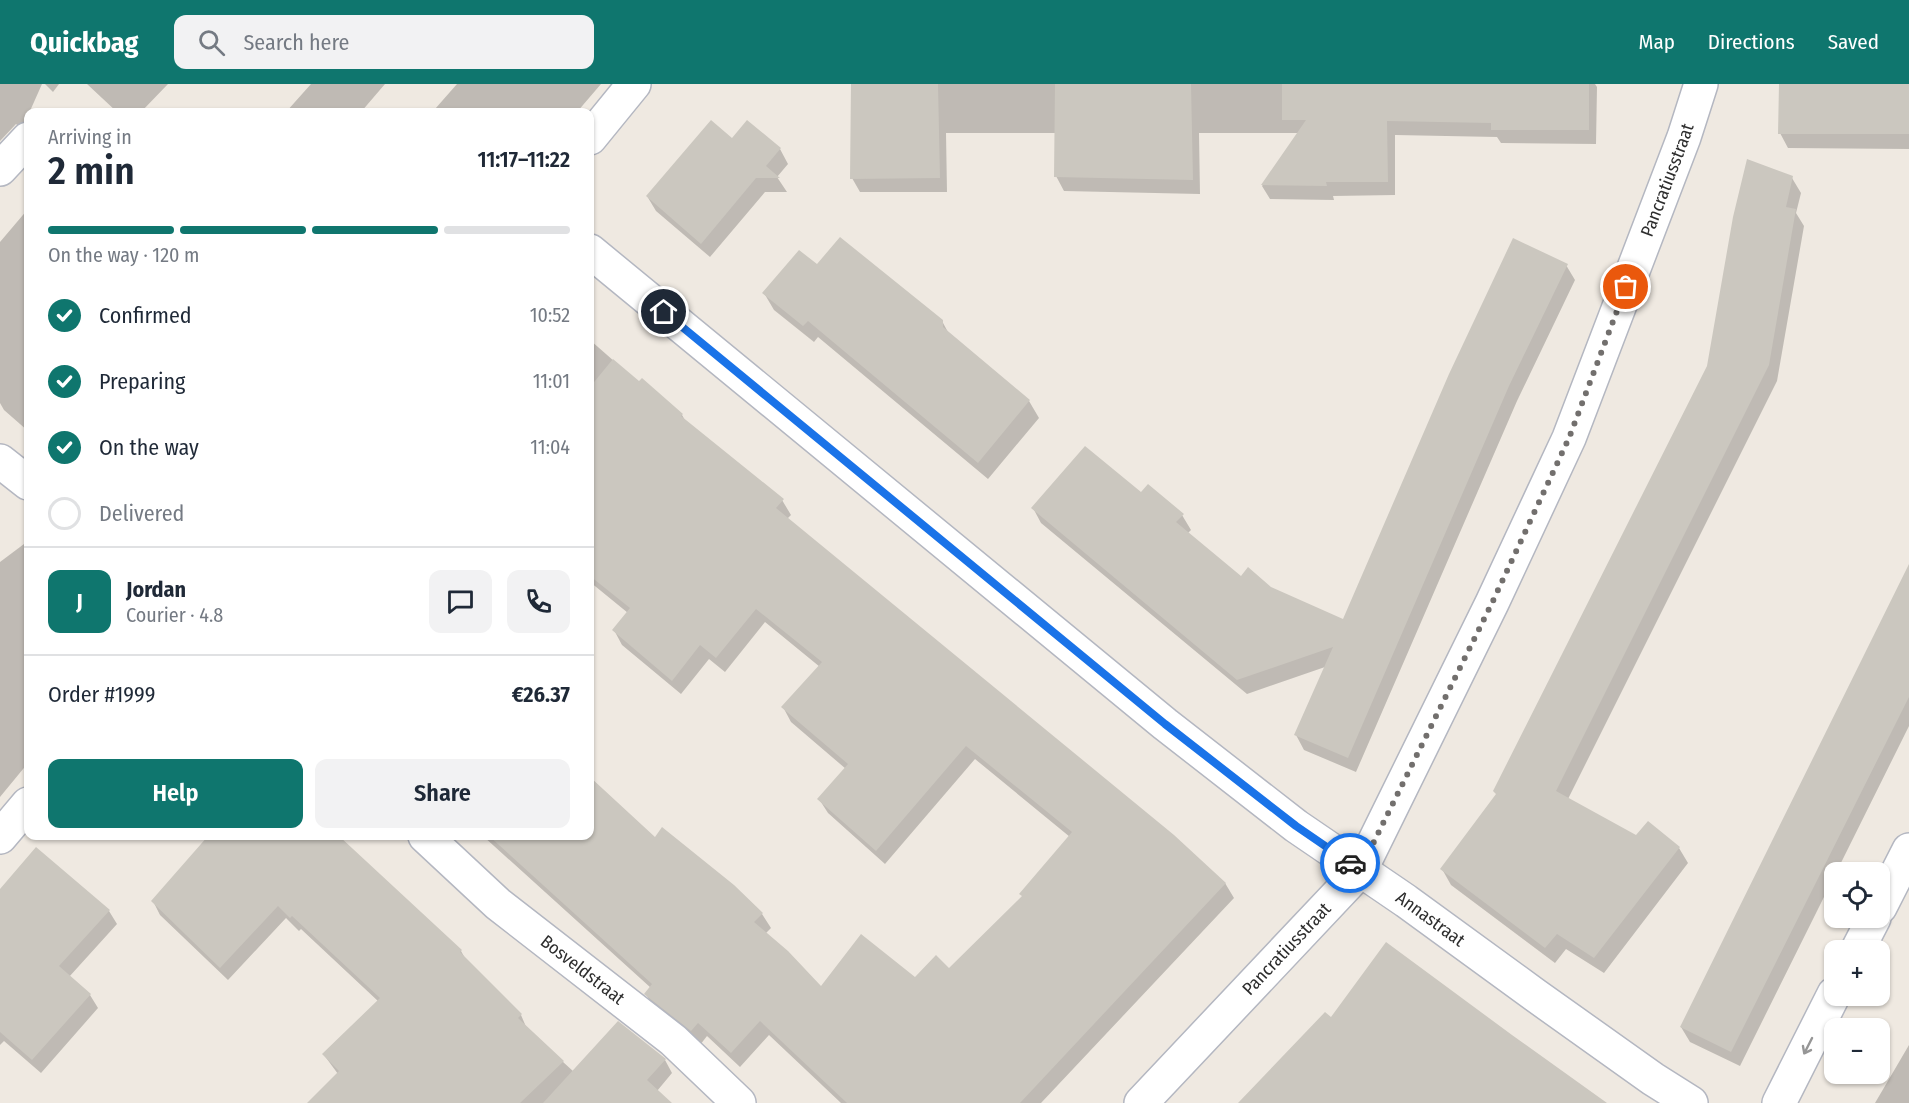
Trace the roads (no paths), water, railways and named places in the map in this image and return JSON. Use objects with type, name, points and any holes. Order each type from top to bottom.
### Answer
[{"type":"street","points":[[594,133],[634,84]]},
{"type":"street","name":"Pancratiusstraat","points":[[1141,1103],[1360,870],[1492,603],[1569,438],[1684,137],[1701,84]]},
{"type":"street","points":[[0,169],[24,143]]},
{"type":"street","name":"Annastraat","points":[[594,254],[1165,724],[1296,826],[1691,1103]]},
{"type":"street","points":[[0,461],[24,480]]},
{"type":"street","points":[[0,837],[24,809]]},
{"type":"street","name":"Bosveldstraat","points":[[429,840],[498,904],[673,1040],[740,1103]]},
{"type":"street","points":[[1890,887],[1909,850]]},
{"type":"street","points":[[1779,1103],[1828,1006]]}]
